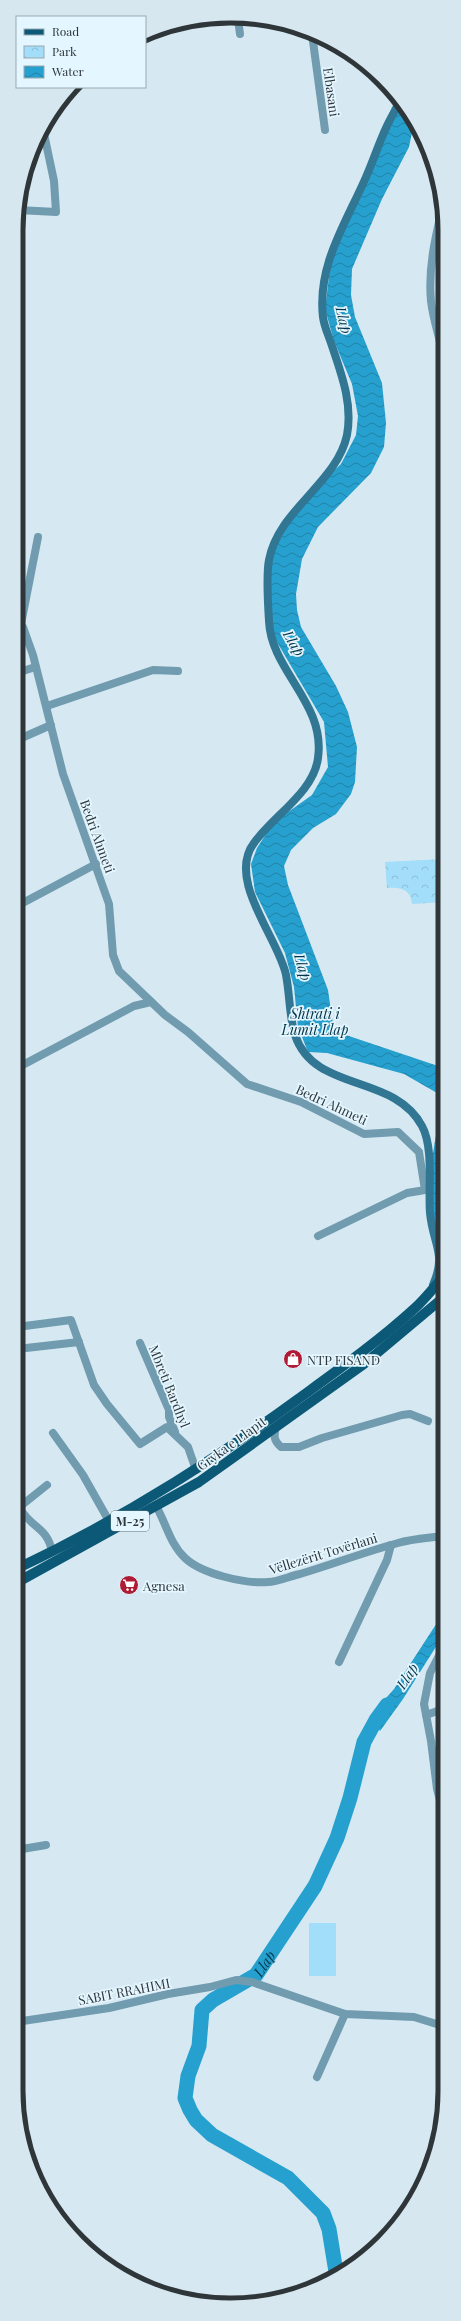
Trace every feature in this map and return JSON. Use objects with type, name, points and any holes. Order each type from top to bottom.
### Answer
[{"type":"main road","points":[[397,107],[389,119],[366,176],[332,249],[322,287],[323,321],[345,383],[349,408],[347,437],[334,463],[284,524],[268,560],[269,625],[272,645],[304,697],[319,733],[318,759],[313,778],[251,845],[246,871],[258,917],[273,942],[286,973],[294,1034],[304,1057],[328,1072],[398,1099],[423,1127],[428,1149],[430,1215],[438,1249]]},
{"type":"main road","name":"Gryka e Llapit","points":[[274,1424],[415,1308],[430,1292],[438,1280]]},
{"type":"main road","name":"Gryka e Llapit","points":[[23,1566],[52,1552],[109,1521],[196,1470],[236,1449],[364,1364],[438,1302]]},
{"type":"main road","name":"Gryka e Llapit","points":[[23,1579],[198,1482],[236,1449]]},
{"type":"street","points":[[239,23],[240,34]]},
{"type":"street","name":"Elbasani","points":[[313,40],[325,130]]},
{"type":"street","points":[[24,210],[56,212],[54,181],[45,138]]},
{"type":"street","points":[[438,228],[430,267],[433,312],[438,333]]},
{"type":"street","points":[[23,605],[38,537]]},
{"type":"street","name":"Bedri Ahmeti","points":[[23,632],[33,655],[35,667],[48,706],[63,774],[109,904],[113,955],[119,971],[151,1002],[247,1084],[301,1102],[364,1134],[398,1132],[419,1152],[425,1190],[407,1193],[318,1236]]},
{"type":"street","points":[[23,671],[35,667]]},
{"type":"street","points":[[48,706],[153,670],[178,671]]},
{"type":"street","points":[[23,737],[51,724]]},
{"type":"street","points":[[23,903],[96,864]]},
{"type":"street","points":[[23,1065],[134,1006],[151,1002]]},
{"type":"street","name":"Mbreti Bardhyl","points":[[23,1326],[71,1320],[94,1385],[107,1404],[140,1444],[167,1427],[188,1446],[196,1470]]},
{"type":"street","points":[[26,1348],[79,1342]]},
{"type":"street","name":"Mbreti Bardhyl","points":[[140,1343],[169,1410],[173,1428],[179,1438]]},
{"type":"street","points":[[274,1424],[274,1436],[276,1442],[281,1447],[299,1447],[322,1438],[402,1414],[410,1414],[428,1420]]},
{"type":"street","points":[[52,1433],[83,1475],[109,1521]]},
{"type":"street","points":[[23,1504],[47,1485]]},
{"type":"street","name":"Vëllezërit Tovërlani","points":[[156,1506],[162,1515],[173,1544],[185,1558],[203,1569],[228,1579],[269,1582],[391,1545],[438,1537]]},
{"type":"street","points":[[23,1512],[46,1534],[50,1541],[52,1552]]},
{"type":"street","name":"Vëllezërit Tovërlani","points":[[339,1662],[387,1560],[391,1545]]},
{"type":"street","points":[[438,1660],[427,1685],[424,1704],[438,1772]]},
{"type":"street","points":[[426,1715],[438,1711]]},
{"type":"street","points":[[23,1849],[46,1845]]},
{"type":"street","name":"SABIT RRAHIMI","points":[[23,2021],[109,2008],[168,1994],[210,1987],[236,1980],[252,1982],[345,2014]]},
{"type":"street","points":[[317,2077],[345,2014],[414,2017],[438,2024]]},
{"type":"green space","points":[[438,859],[438,902],[412,904],[410,895],[404,890],[387,888],[385,862]]},
{"type":"green space","points":[[309,1923],[336,1923],[336,1976],[309,1976]]},
{"type":"water","name":"Shtrati i Lumit Llap","points":[[395,103],[412,131],[409,147],[382,199],[352,269],[351,295],[355,317],[382,383],[386,423],[384,447],[371,473],[318,527],[302,559],[296,594],[297,610],[301,627],[336,686],[348,712],[357,747],[355,782],[351,794],[336,814],[313,828],[291,850],[284,866],[288,885],[328,990],[334,1031],[438,1066],[438,1094],[404,1074],[327,1053],[308,1052],[298,1027],[294,987],[285,953],[255,892],[251,864],[257,848],[268,831],[281,817],[312,795],[328,767],[324,722],[271,632],[271,555],[302,501],[341,464],[356,435],[358,416],[352,384],[334,341],[325,309],[332,252]]},
{"type":"water","points":[[438,1124],[438,1241],[433,1224],[430,1192],[432,1160]]},
{"type":"water","points":[[438,1621],[438,1644],[403,1699],[380,1731],[371,1715],[394,1689]]},
{"type":"waterway","name":"Llap","points":[[336,2269],[329,2229],[323,2213],[288,2178],[212,2135],[196,2120],[185,2098],[188,2076],[199,2046],[202,2010],[213,2000],[256,1975],[315,1886],[337,1838],[350,1798],[364,1742],[376,1720],[387,1705]]},
{"type":"place","name":"NTP FISAND","points":[[293,1359]]},
{"type":"place","name":"Agnesa","points":[[129,1585]]}]
